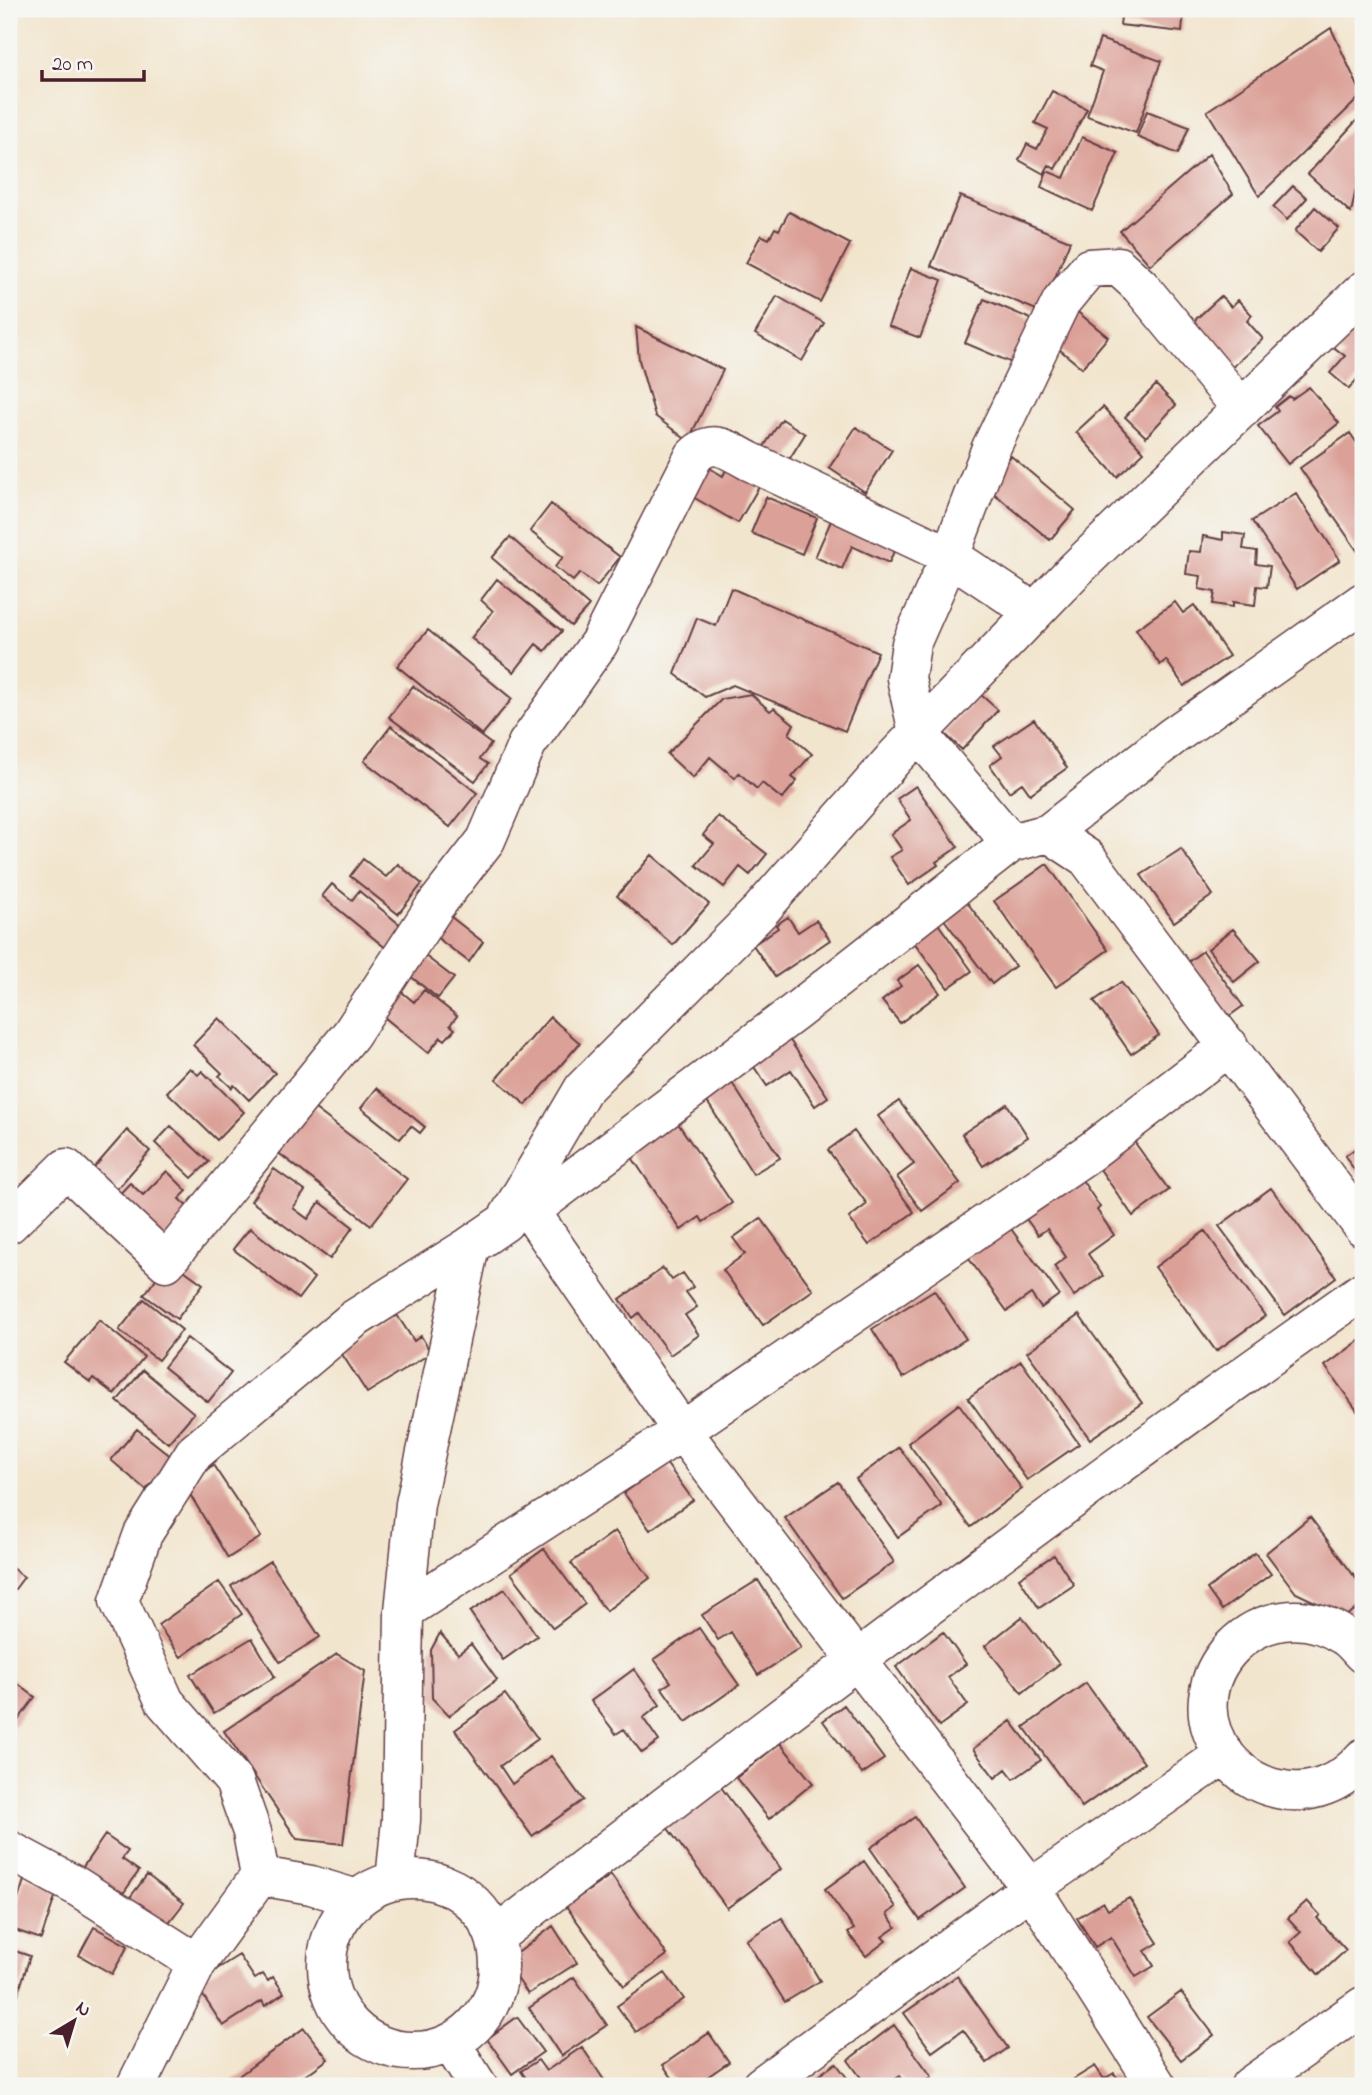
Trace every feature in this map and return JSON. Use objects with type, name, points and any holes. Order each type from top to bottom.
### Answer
[{"type":"street","points":[[1011,843],[918,733],[906,678],[911,644],[950,556],[991,448],[1061,302],[1089,268],[1118,266],[1140,286],[1242,409]]},
{"type":"street","points":[[525,1203],[583,1089],[760,911],[918,733],[1034,612],[1363,291]]},
{"type":"street","points":[[9,1224],[66,1168],[166,1262],[351,1034],[435,906],[486,840],[527,744],[599,643],[694,456],[702,448],[720,445],[950,556],[1034,612]]},
{"type":"street","points":[[136,2086],[197,1962],[260,1876],[252,1832],[234,1781],[165,1702],[119,1601],[143,1534],[194,1452],[354,1319],[505,1222],[525,1203],[795,1012],[1011,843],[1049,833],[1173,736],[1363,602]]},
{"type":"street","points":[[1049,833],[1087,858],[1363,1227]]},
{"type":"street","points":[[404,1611],[682,1431],[1090,1152],[1229,1046]]},
{"type":"street","points":[[525,1203],[682,1431],[1031,1888],[1157,2086]]},
{"type":"street","points":[[395,1881],[401,1821],[404,1611],[415,1504],[470,1246]]},
{"type":"street","points":[[495,1937],[855,1659],[1233,1382],[1363,1291]]},
{"type":"street","points":[[1363,1654],[1346,1636],[1321,1624],[1293,1619],[1264,1625],[1238,1639],[1220,1662],[1209,1689],[1209,1719],[1218,1746],[1236,1770],[1261,1785],[1290,1792],[1317,1789],[1343,1778],[1363,1758]]},
{"type":"street","points":[[761,2086],[1031,1888],[1225,1754]]},
{"type":"street","points":[[9,1850],[76,1886],[197,1962]]},
{"type":"street","points":[[260,1876],[311,1885],[357,1899]]},
{"type":"street","points":[[415,1879],[436,1882],[455,1890],[472,1902],[486,1918],[495,1937],[499,1978],[494,1998],[483,2017],[469,2031],[451,2043],[422,2051],[390,2048],[371,2040],[354,2028],[331,1994],[327,1952],[333,1932],[357,1899],[375,1888],[395,1881],[415,1879]]},
{"type":"street","points":[[1250,2086],[1363,2006]]},
{"type":"street","points":[[451,2043],[478,2086]]},
{"type":"building","points":[[1122,9],[1184,9],[1182,32],[1120,25]]},
{"type":"building","points":[[1331,28],[1362,95],[1259,196],[1207,111]]},
{"type":"building","points":[[1100,39],[1161,61],[1136,133],[1087,116],[1103,71],[1090,66]]},
{"type":"building","points":[[1052,91],[1087,109],[1055,169],[1049,165],[1044,174],[1019,160],[1027,144],[1037,149],[1048,129],[1035,123]]},
{"type":"building","points":[[1147,111],[1189,127],[1178,154],[1137,137]]},
{"type":"building","points":[[1356,121],[1363,127],[1363,154],[1351,213],[1308,174]]},
{"type":"building","points":[[1082,137],[1118,153],[1092,211],[1041,187],[1047,171],[1064,178]]},
{"type":"building","points":[[1209,154],[1233,194],[1150,265],[1120,231]]},
{"type":"building","points":[[1293,186],[1307,198],[1287,220],[1273,207]]},
{"type":"building","points":[[960,196],[1070,241],[1041,312],[931,266]]},
{"type":"building","points":[[1315,207],[1339,228],[1318,252],[1295,231]]},
{"type":"building","points":[[789,212],[850,244],[820,302],[746,263],[761,235],[769,239],[775,228],[779,230]]},
{"type":"building","points":[[911,268],[942,280],[920,338],[888,326]]},
{"type":"building","points":[[777,296],[824,323],[802,361],[755,334]]},
{"type":"building","points":[[1221,296],[1231,307],[1238,300],[1252,315],[1247,321],[1263,339],[1227,372],[1183,331]]},
{"type":"building","points":[[984,299],[1038,322],[1019,366],[965,343]]},
{"type":"building","points":[[1363,306],[1363,372],[1349,389],[1330,373],[1345,356],[1331,345]]},
{"type":"building","points":[[1074,309],[1108,337],[1082,368],[1048,340]]},
{"type":"building","points":[[636,327],[723,370],[688,441],[655,416],[639,360]]},
{"type":"building","points":[[1156,385],[1176,405],[1146,437],[1125,417]]},
{"type":"building","points":[[1309,387],[1339,423],[1288,464],[1258,426],[1278,411],[1275,407],[1289,396],[1292,399]]},
{"type":"building","points":[[1103,407],[1144,452],[1117,477],[1076,432]]},
{"type":"building","points":[[782,419],[805,434],[785,466],[761,451]]},
{"type":"building","points":[[856,427],[892,450],[865,492],[829,468]]},
{"type":"building","points":[[1350,433],[1363,452],[1363,559],[1300,468]]},
{"type":"building","points":[[1011,456],[1075,510],[1050,540],[985,486]]},
{"type":"building","points":[[703,464],[723,476],[728,466],[760,485],[738,523],[686,493]]},
{"type":"building","points":[[1296,493],[1340,560],[1297,589],[1252,521]]},
{"type":"building","points":[[766,497],[817,518],[802,554],[751,533]]},
{"type":"building","points":[[551,504],[620,557],[597,586],[580,573],[573,581],[555,567],[563,557],[530,531]]},
{"type":"building","points":[[834,514],[898,542],[889,563],[852,546],[842,569],[815,557]]},
{"type":"building","points":[[1223,532],[1245,535],[1243,549],[1257,551],[1256,564],[1270,566],[1267,587],[1257,586],[1255,605],[1233,602],[1233,607],[1213,604],[1215,592],[1199,589],[1201,576],[1186,574],[1189,551],[1201,552],[1203,536],[1223,540]]},
{"type":"building","points":[[510,537],[589,606],[571,626],[492,558]]},
{"type":"building","points":[[497,579],[562,631],[545,651],[536,644],[514,672],[471,638],[493,611],[481,600]]},
{"type":"building","points":[[731,588],[878,652],[845,731],[733,685],[705,697],[675,674],[697,618],[716,626]]},
{"type":"building","points":[[1175,602],[1183,613],[1194,605],[1229,656],[1184,686],[1166,660],[1160,665],[1136,629]]},
{"type":"building","points":[[428,630],[512,699],[482,735],[397,666]]},
{"type":"building","points":[[413,686],[491,744],[480,759],[488,764],[475,781],[389,717]]},
{"type":"building","points":[[751,694],[770,711],[774,708],[794,724],[789,734],[812,754],[792,777],[797,781],[782,799],[762,783],[757,789],[739,773],[735,778],[710,757],[693,778],[667,754],[722,699]]},
{"type":"building","points":[[980,694],[998,710],[962,750],[944,733]]},
{"type":"building","points":[[1034,719],[1067,768],[1030,794],[1022,783],[1009,792],[990,765],[1002,756],[994,746]]},
{"type":"building","points":[[391,726],[477,793],[450,827],[364,761]]},
{"type":"building","points":[[916,786],[958,847],[909,885],[890,857],[902,850],[891,834],[911,820],[897,799]]},
{"type":"building","points":[[718,816],[767,854],[750,875],[740,867],[724,887],[696,865],[714,844],[703,835]]},
{"type":"building","points":[[1181,849],[1213,895],[1174,922],[1141,875]]},
{"type":"building","points":[[652,855],[709,904],[673,945],[617,896]]},
{"type":"building","points":[[363,859],[386,877],[398,864],[422,884],[398,914],[350,876]]},
{"type":"building","points":[[1047,864],[1108,950],[1056,987],[994,901]]},
{"type":"building","points":[[332,884],[352,900],[359,891],[410,933],[393,954],[322,896]]},
{"type":"building","points":[[966,901],[1015,966],[992,984],[943,918]]},
{"type":"building","points":[[446,913],[483,942],[469,962],[431,933]]},
{"type":"building","points":[[788,917],[798,932],[816,920],[830,940],[775,977],[753,945],[778,928],[776,925]]},
{"type":"building","points":[[936,921],[972,971],[948,988],[911,938]]},
{"type":"building","points":[[1233,929],[1260,961],[1234,982],[1208,949]]},
{"type":"building","points":[[1203,951],[1243,1006],[1221,1022],[1181,967]]},
{"type":"building","points":[[420,952],[454,978],[438,998],[405,972]]},
{"type":"building","points":[[919,965],[940,993],[900,1023],[882,1001],[901,986],[897,981]]},
{"type":"building","points":[[1121,982],[1159,1035],[1131,1054],[1094,1001]]},
{"type":"building","points":[[397,988],[414,1002],[424,990],[457,1016],[450,1025],[455,1029],[445,1040],[441,1037],[428,1053],[378,1012]]},
{"type":"building","points":[[550,1017],[580,1043],[526,1105],[496,1079]]},
{"type":"building","points":[[219,1018],[275,1073],[249,1100],[234,1085],[232,1088],[219,1076],[222,1073],[193,1045]]},
{"type":"building","points":[[785,1033],[828,1097],[815,1106],[791,1070],[767,1086],[748,1058]]},
{"type":"building","points":[[190,1068],[198,1075],[202,1071],[244,1112],[217,1140],[167,1092]]},
{"type":"building","points":[[727,1075],[780,1158],[753,1174],[701,1092]]},
{"type":"building","points":[[377,1088],[425,1127],[420,1133],[411,1126],[400,1139],[361,1108]]},
{"type":"building","points":[[899,1101],[960,1183],[922,1211],[897,1177],[914,1164],[878,1116]]},
{"type":"building","points":[[306,1102],[407,1179],[371,1225],[271,1147]]},
{"type":"building","points":[[1007,1104],[1028,1137],[983,1166],[962,1134]]},
{"type":"building","points":[[675,1119],[732,1203],[703,1222],[700,1217],[681,1230],[627,1150]]},
{"type":"building","points":[[171,1126],[209,1162],[192,1178],[155,1143]]},
{"type":"building","points":[[127,1130],[150,1151],[110,1197],[87,1176]]},
{"type":"building","points":[[854,1131],[914,1212],[869,1245],[849,1218],[867,1204],[828,1150]]},
{"type":"building","points":[[1133,1140],[1169,1190],[1133,1216],[1090,1155]]},
{"type":"building","points":[[1363,1143],[1363,1183],[1345,1156]]},
{"type":"building","points":[[274,1169],[305,1191],[293,1208],[308,1219],[320,1202],[353,1227],[330,1259],[251,1201]]},
{"type":"building","points":[[167,1171],[187,1191],[179,1199],[191,1210],[157,1245],[113,1201],[130,1183],[143,1195]]},
{"type":"building","points":[[1080,1177],[1114,1235],[1088,1254],[1103,1276],[1074,1296],[1054,1266],[1066,1257],[1047,1229],[1038,1235],[1018,1208]]},
{"type":"building","points":[[1271,1188],[1336,1277],[1285,1315],[1219,1226]]},
{"type":"building","points":[[761,1218],[813,1290],[763,1325],[723,1270],[745,1254],[733,1238]]},
{"type":"building","points":[[1006,1222],[1059,1295],[1041,1308],[1031,1294],[1007,1311],[964,1252]]},
{"type":"building","points":[[250,1228],[314,1278],[298,1299],[233,1249]]},
{"type":"building","points":[[1205,1231],[1265,1316],[1216,1351],[1155,1267]]},
{"type":"building","points":[[170,1260],[203,1284],[177,1319],[144,1295]]},
{"type":"building","points":[[663,1268],[672,1280],[683,1273],[693,1287],[686,1292],[697,1307],[685,1315],[699,1335],[670,1355],[639,1313],[633,1318],[620,1299]]},
{"type":"building","points":[[934,1290],[966,1339],[903,1378],[872,1329]]},
{"type":"building","points":[[144,1299],[182,1330],[158,1360],[119,1330]]},
{"type":"building","points":[[397,1315],[414,1341],[421,1336],[431,1353],[367,1393],[340,1351]]},
{"type":"building","points":[[1079,1315],[1142,1403],[1090,1439],[1027,1352]]},
{"type":"building","points":[[99,1320],[144,1357],[114,1394],[93,1378],[90,1382],[64,1362]]},
{"type":"building","points":[[187,1338],[231,1373],[208,1402],[164,1367]]},
{"type":"building","points":[[1363,1338],[1363,1419],[1325,1366]]},
{"type":"building","points":[[1021,1361],[1079,1444],[1027,1480],[968,1398]]},
{"type":"building","points":[[143,1370],[194,1413],[168,1443],[117,1401]]},
{"type":"building","points":[[959,1404],[1022,1489],[971,1527],[908,1443]]},
{"type":"building","points":[[137,1429],[173,1458],[146,1490],[111,1460]]},
{"type":"building","points":[[899,1447],[942,1506],[898,1537],[856,1479]]},
{"type":"building","points":[[666,1463],[693,1500],[650,1530],[624,1493]]},
{"type":"building","points":[[213,1465],[261,1537],[228,1558],[185,1486]]},
{"type":"building","points":[[838,1482],[894,1562],[842,1598],[785,1518]]},
{"type":"building","points":[[1310,1517],[1363,1588],[1363,1605],[1345,1616],[1296,1593],[1266,1553]]},
{"type":"building","points":[[615,1531],[650,1578],[606,1611],[571,1563]]},
{"type":"building","points":[[544,1549],[585,1604],[553,1628],[511,1573]]},
{"type":"building","points":[[1255,1553],[1271,1574],[1222,1610],[1207,1589]]},
{"type":"building","points":[[1054,1555],[1074,1585],[1039,1608],[1019,1578]]},
{"type":"building","points":[[270,1561],[320,1637],[280,1662],[231,1586]]},
{"type":"building","points":[[9,1566],[24,1577],[9,1597]]},
{"type":"building","points":[[758,1580],[801,1648],[758,1675],[731,1632],[718,1640],[702,1615]]},
{"type":"building","points":[[219,1582],[242,1614],[181,1657],[158,1625]]},
{"type":"building","points":[[505,1589],[537,1636],[503,1660],[470,1612]]},
{"type":"building","points":[[1022,1617],[1059,1664],[1022,1693],[985,1646]]},
{"type":"building","points":[[699,1628],[739,1685],[686,1722],[662,1688],[671,1682],[654,1659]]},
{"type":"building","points":[[943,1632],[966,1664],[948,1677],[968,1705],[939,1726],[896,1667]]},
{"type":"building","points":[[440,1633],[458,1654],[471,1644],[497,1680],[449,1716],[432,1698],[431,1650]]},
{"type":"building","points":[[252,1638],[275,1677],[214,1713],[190,1675]]},
{"type":"building","points":[[337,1654],[365,1671],[343,1844],[297,1839],[224,1731]]},
{"type":"building","points":[[634,1669],[660,1705],[643,1718],[659,1741],[642,1753],[624,1729],[616,1734],[591,1701]]},
{"type":"building","points":[[9,1677],[35,1697],[14,1726],[9,1722]]},
{"type":"building","points":[[1086,1683],[1144,1763],[1082,1807],[1024,1727]]},
{"type":"building","points":[[505,1694],[538,1739],[500,1766],[512,1784],[551,1756],[583,1800],[532,1836],[455,1730]]},
{"type":"building","points":[[844,1705],[884,1759],[862,1774],[823,1721]]},
{"type":"building","points":[[1011,1721],[1041,1760],[1014,1779],[1006,1769],[995,1778],[973,1749]]},
{"type":"building","points":[[780,1743],[813,1783],[769,1819],[736,1778]]},
{"type":"building","points":[[718,1783],[781,1869],[727,1908],[664,1823]]},
{"type":"building","points":[[915,1817],[965,1888],[920,1920],[870,1848]]},
{"type":"building","points":[[105,1835],[128,1851],[122,1859],[139,1871],[117,1902],[78,1874]]},
{"type":"building","points":[[864,1861],[896,1907],[887,1914],[896,1927],[882,1937],[886,1941],[866,1956],[848,1933],[854,1929],[825,1889]]},
{"type":"building","points":[[147,1875],[184,1903],[159,1935],[122,1908]]},
{"type":"building","points":[[611,1875],[667,1955],[624,1986],[566,1906]]},
{"type":"building","points":[[25,1877],[58,1888],[41,1939],[9,1928]]},
{"type":"building","points":[[1129,1898],[1158,1943],[1145,1951],[1154,1966],[1136,1977],[1111,1937],[1095,1947],[1077,1918],[1103,1902],[1108,1910]]},
{"type":"building","points":[[1307,1901],[1320,1915],[1317,1918],[1346,1950],[1319,1975],[1290,1942],[1301,1932],[1288,1918]]},
{"type":"building","points":[[782,1918],[820,1981],[785,2002],[746,1940]]},
{"type":"building","points":[[553,1926],[577,1963],[528,1994],[506,1962]]},
{"type":"building","points":[[94,1927],[128,1946],[112,1974],[79,1955]]},
{"type":"building","points":[[9,1949],[30,1956],[15,2004],[9,2002]]},
{"type":"building","points":[[239,1955],[255,1979],[263,1974],[268,1981],[273,1977],[284,1993],[265,2006],[262,2001],[223,2026],[195,1983]]},
{"type":"building","points":[[665,1973],[684,1999],[636,2032],[617,2006]]},
{"type":"building","points":[[957,1976],[1008,2048],[987,2063],[963,2030],[932,2052],[904,2013]]},
{"type":"building","points":[[574,1977],[607,2025],[561,2056],[529,2008]]},
{"type":"building","points":[[1181,1992],[1214,2035],[1181,2060],[1147,2017]]},
{"type":"building","points":[[517,2017],[543,2052],[512,2074],[487,2039]]},
{"type":"building","points":[[894,2025],[932,2077],[919,2086],[907,2086],[900,2076],[885,2086],[867,2086],[848,2060]]},
{"type":"building","points":[[304,2028],[328,2059],[291,2086],[225,2086]]},
{"type":"building","points":[[709,2033],[729,2062],[694,2086],[678,2086],[663,2065]]},
{"type":"building","points":[[582,2047],[608,2086],[531,2086],[521,2071],[538,2060],[546,2071]]},
{"type":"building","points":[[836,2063],[853,2086],[804,2086]]},
{"type":"building","points":[[1095,2066],[1104,2079],[1114,2073],[1123,2086],[1079,2086],[1074,2079]]}]
